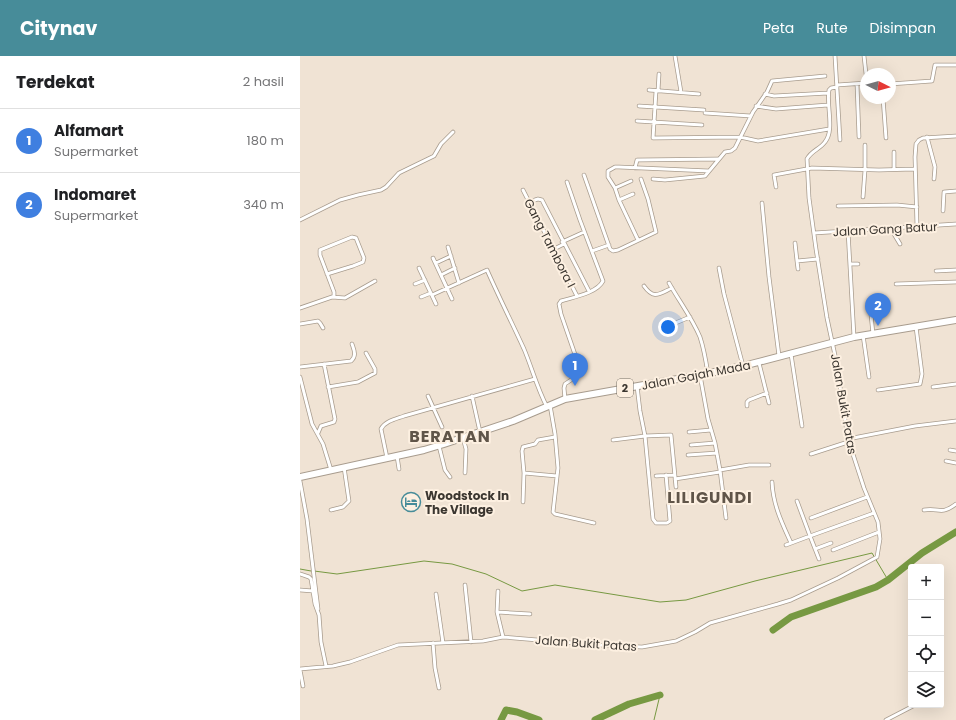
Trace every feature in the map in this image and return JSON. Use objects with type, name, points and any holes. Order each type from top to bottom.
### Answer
[{"type":"highway","name":"Jalan Gajah Mada","points":[[300,477],[439,446],[513,421],[565,399],[708,374],[780,358],[863,335],[956,320]]},
{"type":"street","points":[[674,56],[681,92]]},
{"type":"street","points":[[835,56],[840,140]]},
{"type":"street","points":[[864,56],[865,68]]},
{"type":"street","points":[[896,84],[932,81],[935,65],[956,65]]},
{"type":"street","points":[[660,74],[655,107],[653,138],[740,137],[758,141],[829,129]]},
{"type":"street","points":[[653,179],[665,180],[705,176],[725,152],[731,151],[734,148],[756,106],[773,81],[825,76]]},
{"type":"street","points":[[857,84],[859,137]]},
{"type":"street","points":[[832,343],[814,233],[806,160],[809,155],[826,141],[829,129],[828,93],[830,88],[860,84]]},
{"type":"street","points":[[649,90],[699,94]]},
{"type":"street","points":[[765,94],[774,96],[828,93]]},
{"type":"street","points":[[883,104],[886,138]]},
{"type":"street","points":[[756,106],[776,109],[828,105]]},
{"type":"street","points":[[639,106],[751,116]]},
{"type":"street","points":[[637,121],[702,125]]},
{"type":"street","points":[[300,220],[340,200],[381,190],[386,187],[399,173],[434,156],[441,144],[453,132]]},
{"type":"street","points":[[917,227],[914,169],[916,144],[921,138],[956,136]]},
{"type":"street","points":[[927,137],[935,167],[934,179]]},
{"type":"street","points":[[863,197],[865,145]]},
{"type":"street","points":[[894,152],[894,170]]},
{"type":"street","points":[[635,168],[637,160],[718,159]]},
{"type":"street","points":[[638,240],[615,188],[608,177],[608,171],[615,167],[619,167],[709,171]]},
{"type":"street","points":[[776,187],[774,175],[807,169],[914,169]]},
{"type":"street","points":[[584,175],[609,245],[612,250],[615,251],[656,232],[648,199],[641,179]]},
{"type":"street","points":[[615,188],[631,181]]},
{"type":"street","points":[[565,399],[565,384],[579,374],[580,369],[558,305],[561,301],[578,296],[599,286],[603,280],[584,232],[567,182]]},
{"type":"street","name":"Gang Tambora I","points":[[523,190],[578,296]]},
{"type":"street","points":[[943,210],[944,191],[956,191]]},
{"type":"street","points":[[619,200],[633,194]]},
{"type":"street","points":[[529,202],[538,199],[542,200],[589,291]]},
{"type":"street","points":[[762,203],[769,281],[780,358]]},
{"type":"street","points":[[838,206],[917,206]]},
{"type":"street","name":"Jalan Gang Batur","points":[[814,233],[956,224]]},
{"type":"street","points":[[891,229],[900,244]]},
{"type":"street","points":[[848,231],[854,337]]},
{"type":"street","points":[[554,249],[584,232]]},
{"type":"street","points":[[328,274],[363,262],[364,258],[356,238],[352,237],[321,249],[320,251],[320,255],[334,292],[334,297]]},
{"type":"street","points":[[795,243],[798,269]]},
{"type":"street","points":[[592,252],[609,245]]},
{"type":"street","points":[[448,246],[459,283]]},
{"type":"street","points":[[436,263],[451,256]]},
{"type":"street","points":[[433,258],[452,299]]},
{"type":"street","points":[[797,261],[818,259]]},
{"type":"street","points":[[850,264],[858,264]]},
{"type":"street","points":[[419,268],[436,304]]},
{"type":"street","points":[[441,275],[455,268]]},
{"type":"street","points":[[720,268],[724,294],[743,366]]},
{"type":"street","points":[[421,297],[447,288],[487,270],[548,406],[556,437],[558,468],[553,510],[554,514],[594,523]]},
{"type":"street","points":[[936,271],[956,270]]},
{"type":"street","points":[[415,284],[425,280]]},
{"type":"street","points":[[300,308],[326,298],[345,298],[375,281]]},
{"type":"street","points":[[896,284],[956,282]]},
{"type":"street","points":[[669,283],[690,317],[702,344],[708,374]]},
{"type":"street","points":[[644,286],[649,293],[654,295],[672,288]]},
{"type":"street","points":[[870,305],[873,334]]},
{"type":"street","points":[[673,324],[690,317]]},
{"type":"street","points":[[300,324],[318,321],[323,328]]},
{"type":"street","points":[[878,390],[920,384],[922,374],[916,327]]},
{"type":"street","points":[[863,335],[869,377]]},
{"type":"street","name":"Jalan Bukit Patas","points":[[300,669],[326,666],[361,659],[398,645],[489,641],[503,637],[630,647],[642,647],[665,643],[687,636],[710,622],[791,600],[876,558],[879,549],[880,532],[878,522],[867,497],[848,440],[840,383],[832,343]]},
{"type":"street","points":[[300,366],[347,362],[353,360],[355,354],[352,344]]},
{"type":"street","points":[[328,387],[358,382],[375,373],[375,369],[366,353]]},
{"type":"street","points":[[791,354],[802,426]]},
{"type":"street","points":[[760,363],[769,403]]},
{"type":"street","points":[[318,434],[321,426],[334,422],[335,420],[324,364]]},
{"type":"street","points":[[700,375],[717,453],[726,518]]},
{"type":"street","points":[[300,377],[310,418],[325,450],[331,470]]},
{"type":"street","points":[[387,458],[381,431],[384,425],[398,418],[535,379]]},
{"type":"street","points":[[934,387],[956,384]]},
{"type":"street","points":[[637,386],[645,436],[652,513],[653,519],[656,523],[667,523],[670,520],[666,475]]},
{"type":"street","points":[[747,406],[747,402],[749,400],[767,393]]},
{"type":"street","points":[[428,396],[442,426]]},
{"type":"street","points":[[472,396],[480,432]]},
{"type":"street","points":[[811,454],[848,440],[909,427],[956,421]]},
{"type":"street","points":[[689,432],[711,430]]},
{"type":"street","points":[[613,440],[645,436],[672,435],[676,487]]},
{"type":"street","points":[[523,502],[523,447],[536,444],[538,440],[556,437]]},
{"type":"street","points":[[463,438],[466,449],[465,473]]},
{"type":"street","points":[[691,445],[715,443]]},
{"type":"street","points":[[439,446],[445,470],[450,477]]},
{"type":"street","points":[[950,450],[956,451]]},
{"type":"street","points":[[688,455],[717,453]]},
{"type":"street","points":[[397,456],[399,469]]},
{"type":"street","points":[[946,461],[956,463]]},
{"type":"street","points":[[656,476],[666,475],[675,477],[720,471],[749,465],[769,465]]},
{"type":"street","points":[[331,510],[343,507],[349,501],[344,467]]},
{"type":"street","points":[[524,473],[558,476]]},
{"type":"street","points":[[300,481],[307,519],[321,642],[326,666]]},
{"type":"street","points":[[772,482],[773,497],[778,516],[791,543]]},
{"type":"street","points":[[811,518],[867,497]]},
{"type":"street","points":[[797,501],[819,559]]},
{"type":"street","points":[[924,510],[929,509],[943,511],[956,504]]},
{"type":"street","points":[[786,545],[874,513]]},
{"type":"street","points":[[833,550],[880,532]]},
{"type":"street","points":[[815,549],[831,543]]},
{"type":"street","points":[[300,574],[310,578],[314,601],[318,609]]},
{"type":"street","points":[[465,585],[471,642]]},
{"type":"street","points":[[300,590],[313,591]]},
{"type":"street","points":[[498,591],[497,612],[503,637]]},
{"type":"street","points":[[436,594],[443,643]]},
{"type":"street","points":[[497,612],[530,614]]},
{"type":"street","points":[[433,643],[439,688]]},
{"type":"street","points":[[300,669],[303,686]]},
{"type":"street","points":[[886,720],[909,708]]},
{"type":"waterway","points":[[773,630],[791,617],[876,587],[888,580],[922,553],[956,532]]},
{"type":"waterway","points":[[314,571],[337,574],[424,561],[452,564],[486,574],[522,591],[555,585],[660,602],[686,600],[755,581],[872,553],[888,580]]},
{"type":"waterway","points":[[300,569],[311,571]]},
{"type":"waterway","points":[[654,720],[660,695]]},
{"type":"waterway","points":[[595,720],[629,704],[660,695]]},
{"type":"waterway","points":[[501,720],[506,710],[517,712],[539,720]]},
{"type":"place","name":"Indomaret","points":[[878,326]]},
{"type":"place","name":"Alfamart","points":[[575,386]]},
{"type":"place","name":"Woodstock In The Village","points":[[411,502]]},
{"type":"district","name":"BERATAN","points":[[450,436]]},
{"type":"district","name":"LILIGUNDI","points":[[710,497]]}]
